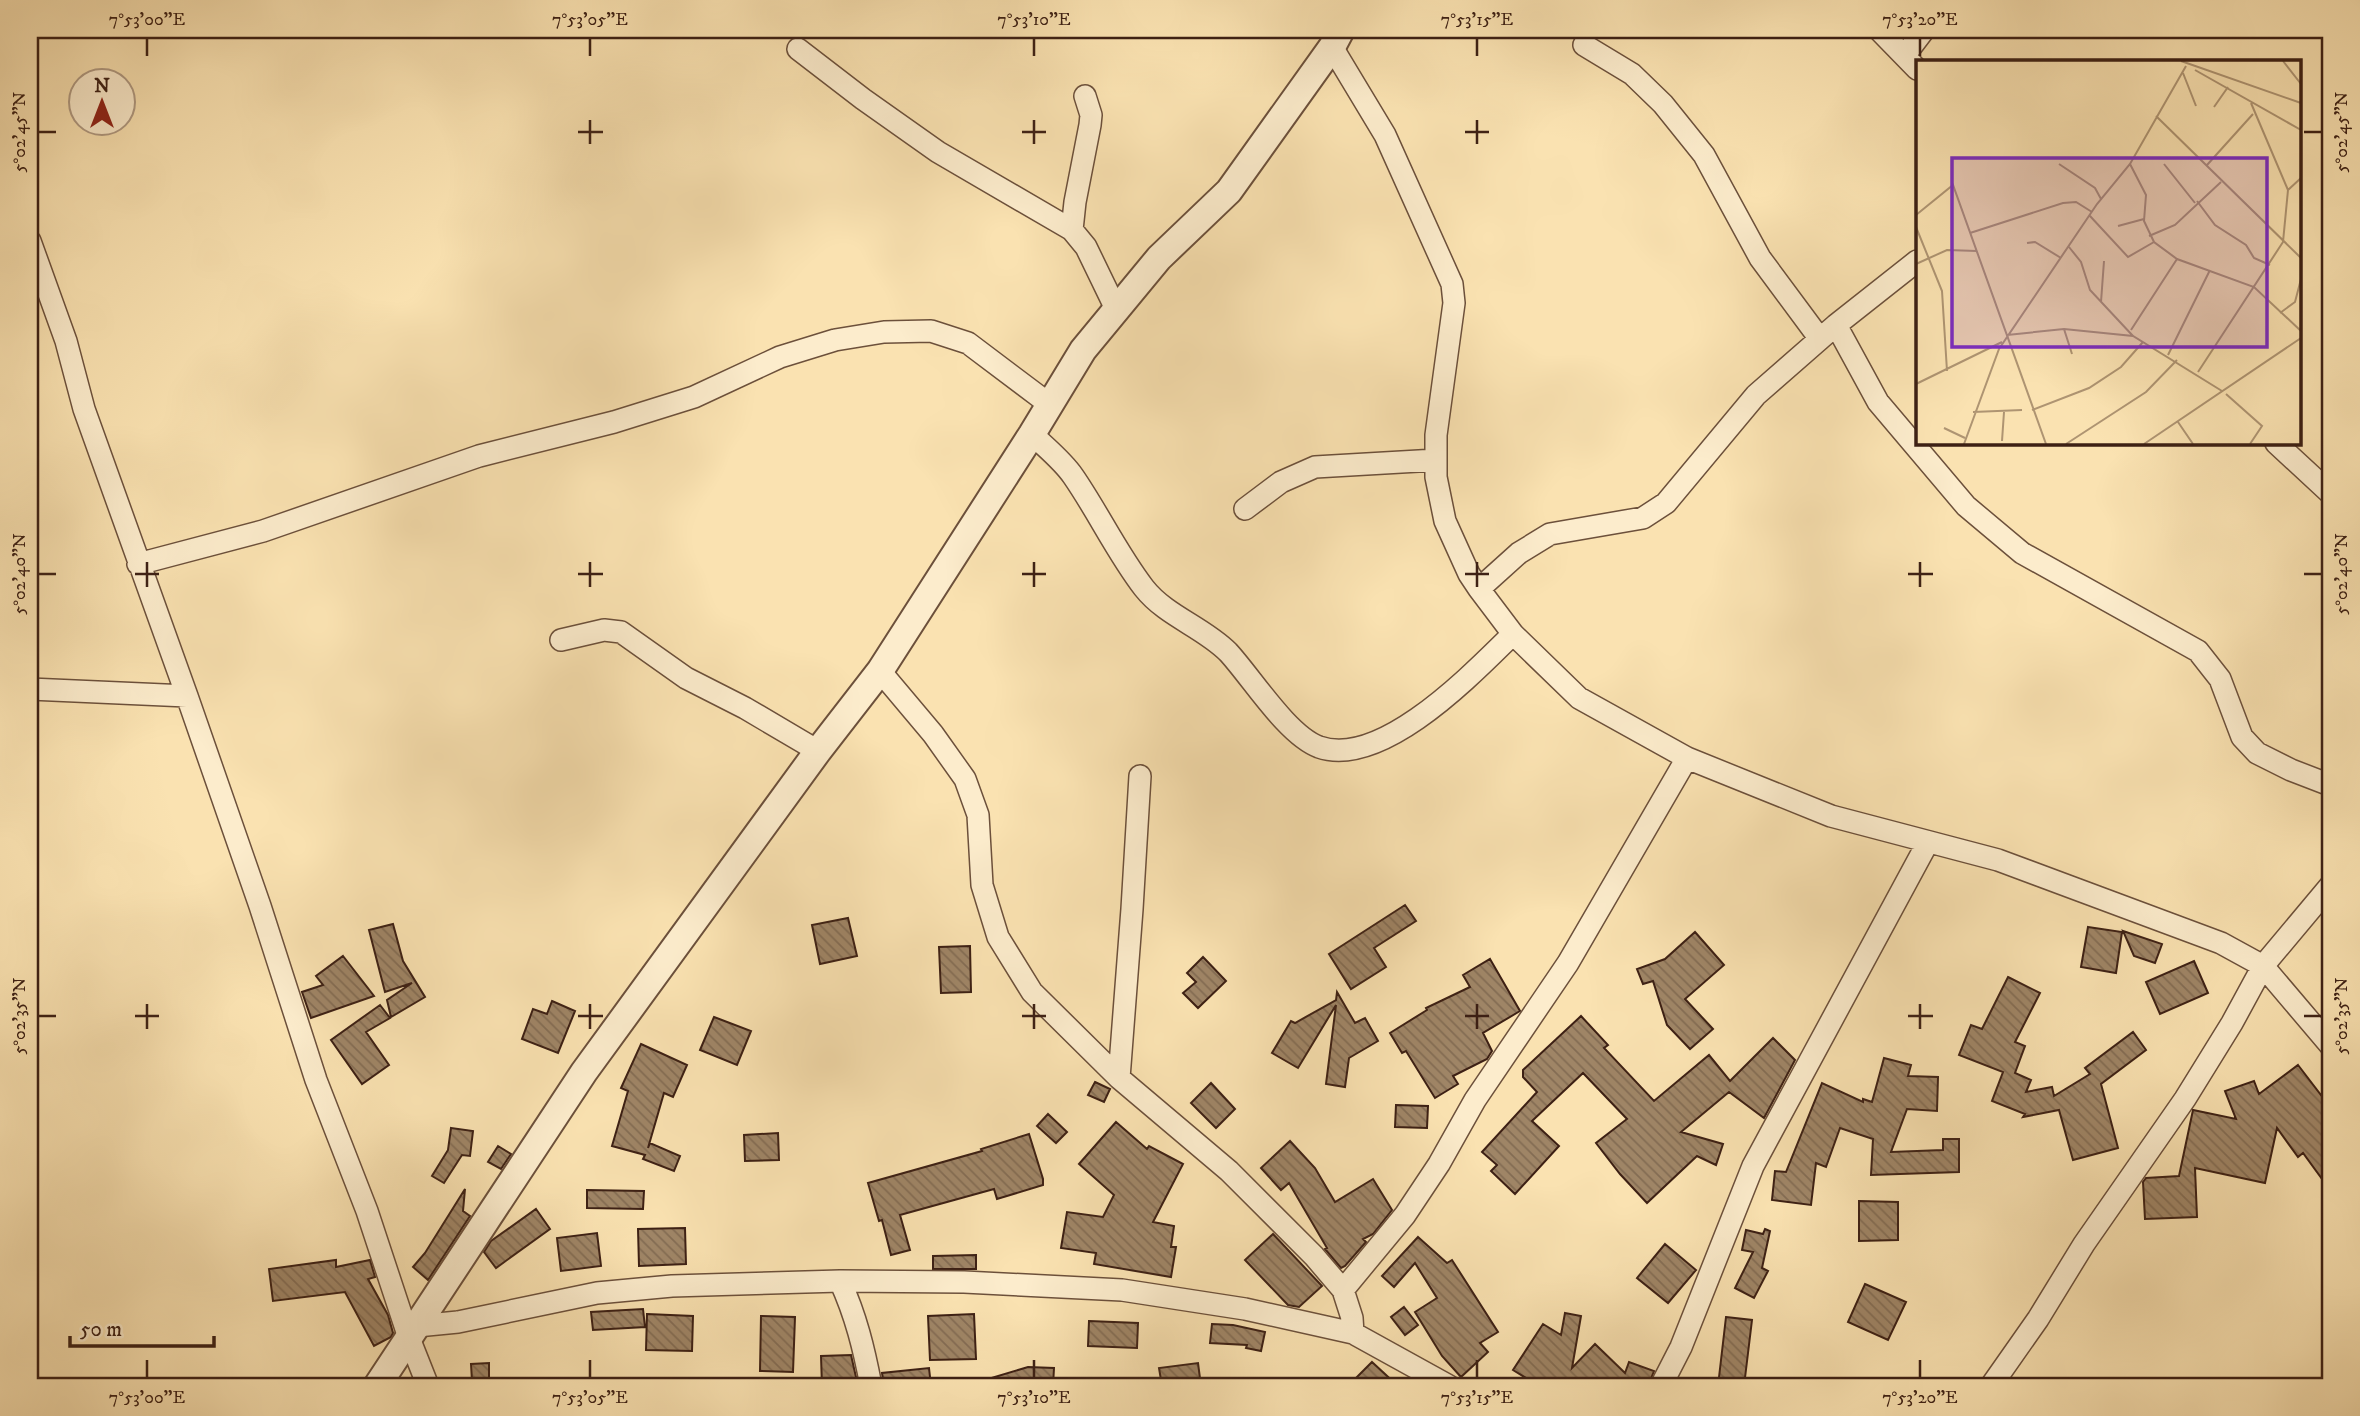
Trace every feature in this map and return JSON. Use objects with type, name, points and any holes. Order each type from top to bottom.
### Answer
[{"type":"street","points":[[1879,30],[1911,62],[1924,30]]},
{"type":"street","points":[[374,1384],[413,1332],[584,1072],[818,751],[880,671],[1083,350],[1158,258],[1229,191],[1336,38],[1385,135],[1452,284],[1454,303],[1436,435],[1436,477],[1445,521],[1468,575],[1513,634],[1579,698],[1687,758],[1831,816],[1998,860],[2221,943],[2263,966],[2330,1045]]},
{"type":"street","points":[[1584,45],[1632,74],[1671,114],[1704,155],[1760,258],[1828,332],[1878,402],[1966,506],[2022,553],[2198,651],[2220,679],[2242,737],[2257,753],[2330,785]]},
{"type":"street","points":[[799,49],[938,152],[1072,230],[1086,247],[1116,309]]},
{"type":"street","points":[[1072,230],[1091,116],[1085,96]]},
{"type":"street","points":[[30,241],[66,341],[84,409],[260,906],[316,1080],[413,1332],[428,1386]]},
{"type":"street","points":[[1479,589],[1519,554],[1550,534],[1643,518],[1666,503],[1756,395],[1828,332],[1916,262]]},
{"type":"street","points":[[138,564],[263,531],[479,456],[614,422],[681,401],[780,357],[835,340],[884,332],[931,331],[968,343],[1049,404]]},
{"type":"street","points":[[1032,434],[1071,473],[1145,589],[1165,608],[1226,651],[1290,727],[1319,747],[1349,750],[1381,740],[1455,691],[1513,634]]},
{"type":"street","points":[[2277,444],[2330,493]]},
{"type":"street","points":[[1245,509],[1281,482],[1315,467],[1436,460]]},
{"type":"street","points":[[561,640],[604,631],[621,632],[686,678],[745,708],[818,751]]},
{"type":"street","points":[[880,671],[933,734],[965,779],[978,815],[982,885],[998,937],[1032,992],[1119,1078],[1229,1171],[1314,1256],[1343,1290],[1352,1318],[1353,1333]]},
{"type":"street","points":[[30,690],[187,696]]},
{"type":"street","points":[[1343,1290],[1405,1215],[1439,1164],[1475,1100],[1568,964],[1687,758]]},
{"type":"street","points":[[1119,1078],[1140,776]]},
{"type":"street","points":[[1661,1386],[1681,1347],[1753,1166],[1928,842]]},
{"type":"street","points":[[1991,1386],[2038,1319],[2084,1244],[2185,1099],[2263,966],[2330,886]]},
{"type":"street","points":[[413,1332],[597,1293],[672,1286],[840,1281],[964,1282],[1122,1290],[1245,1309],[1353,1333],[1436,1383]]},
{"type":"street","points":[[840,1281],[854,1310],[871,1386]]},
{"type":"building","points":[[1405,905],[1416,921],[1374,948],[1386,967],[1351,989],[1329,954]]},
{"type":"building","points":[[848,918],[857,956],[820,964],[812,925]]},
{"type":"building","points":[[393,924],[403,961],[425,997],[391,1017],[387,1000],[412,983],[385,992],[369,930]]},
{"type":"building","points":[[2088,927],[2122,932],[2116,973],[2081,967]]},
{"type":"building","points":[[2123,931],[2162,944],[2155,963],[2134,956]]},
{"type":"building","points":[[1695,932],[1724,965],[1685,999],[1713,1029],[1690,1049],[1667,1025],[1653,981],[1643,984],[1637,969],[1665,959]]},
{"type":"building","points":[[970,946],[971,992],[941,993],[939,947]]},
{"type":"building","points":[[343,956],[374,996],[311,1018],[302,992],[323,985],[316,976]]},
{"type":"building","points":[[1203,957],[1226,981],[1198,1008],[1183,993],[1196,982],[1187,973]]},
{"type":"building","points":[[1490,959],[1520,1011],[1483,1033],[1492,1051],[1487,1059],[1453,1076],[1458,1084],[1435,1098],[1406,1051],[1402,1053],[1390,1033],[1427,1010],[1426,1008],[1470,987],[1463,975]]},
{"type":"building","points":[[2194,961],[2208,993],[2160,1014],[2146,982]]},
{"type":"building","points":[[2008,977],[2040,993],[2015,1042],[2025,1046],[2015,1073],[2031,1080],[2026,1092],[2052,1087],[2054,1096],[2090,1074],[2085,1068],[2133,1032],[2146,1050],[2101,1084],[2118,1148],[2073,1160],[2059,1110],[2023,1117],[2025,1114],[1992,1101],[2003,1072],[1959,1055],[1971,1025],[1982,1029]]},
{"type":"building","points":[[1337,992],[1355,1023],[1365,1018],[1378,1041],[1349,1058],[1345,1087],[1326,1084],[1336,1005],[1298,1068],[1272,1053],[1291,1021],[1295,1023],[1336,1000]]},
{"type":"building","points":[[552,1001],[575,1011],[558,1053],[522,1039],[533,1009],[547,1014]]},
{"type":"building","points":[[380,1005],[390,1018],[366,1032],[389,1065],[362,1084],[331,1040]]},
{"type":"building","points":[[1581,1016],[1608,1045],[1604,1048],[1654,1101],[1709,1055],[1730,1081],[1773,1038],[1795,1060],[1764,1118],[1729,1092],[1681,1132],[1723,1144],[1716,1165],[1697,1156],[1647,1203],[1596,1143],[1627,1119],[1583,1073],[1532,1121],[1559,1146],[1515,1194],[1491,1171],[1497,1165],[1482,1152],[1537,1092],[1523,1077],[1523,1070]]},
{"type":"building","points":[[714,1017],[751,1031],[737,1065],[700,1050]]},
{"type":"building","points":[[641,1044],[687,1065],[673,1097],[664,1093],[648,1148],[650,1143],[680,1156],[674,1171],[643,1159],[645,1155],[612,1146],[628,1091],[621,1088]]},
{"type":"building","points":[[1884,1058],[1911,1065],[1908,1076],[1938,1077],[1937,1111],[1907,1109],[1891,1152],[1943,1150],[1943,1139],[1959,1139],[1959,1172],[1871,1175],[1873,1139],[1840,1128],[1826,1167],[1816,1163],[1811,1205],[1772,1200],[1775,1171],[1786,1172],[1822,1083],[1863,1102],[1863,1099],[1872,1102]]},
{"type":"building","points":[[2298,1065],[2321,1095],[2330,1088],[2330,1190],[2303,1153],[2298,1157],[2277,1128],[2265,1183],[2195,1168],[2197,1217],[2145,1219],[2143,1182],[2146,1178],[2179,1176],[2193,1110],[2236,1119],[2225,1091],[2254,1081],[2259,1094]]},
{"type":"building","points":[[1095,1082],[1110,1089],[1104,1102],[1088,1095]]},
{"type":"building","points":[[1211,1083],[1235,1109],[1216,1128],[1191,1103]]},
{"type":"building","points":[[1396,1105],[1428,1106],[1427,1128],[1395,1127]]},
{"type":"building","points":[[1048,1114],[1067,1132],[1056,1143],[1037,1126]]},
{"type":"building","points":[[1116,1122],[1147,1149],[1149,1146],[1183,1164],[1153,1222],[1174,1226],[1171,1247],[1176,1247],[1171,1277],[1094,1264],[1096,1253],[1061,1248],[1067,1212],[1103,1217],[1114,1195],[1079,1164]]},
{"type":"building","points":[[451,1128],[473,1131],[470,1156],[462,1155],[444,1183],[432,1176],[448,1150]]},
{"type":"building","points":[[778,1133],[779,1160],[745,1161],[744,1135]]},
{"type":"building","points":[[1029,1134],[1043,1185],[997,1199],[994,1189],[900,1215],[910,1250],[891,1255],[868,1183],[982,1151],[981,1149]]},
{"type":"building","points":[[1290,1141],[1315,1168],[1335,1202],[1373,1179],[1392,1210],[1373,1234],[1363,1239],[1366,1242],[1341,1268],[1325,1249],[1327,1248],[1289,1183],[1281,1190],[1261,1168]]},
{"type":"building","points":[[498,1146],[511,1154],[501,1169],[488,1162]]},
{"type":"building","points":[[465,1189],[463,1211],[470,1216],[428,1280],[413,1267],[425,1253]]},
{"type":"building","points":[[587,1190],[644,1191],[643,1209],[587,1208]]},
{"type":"building","points":[[1859,1201],[1898,1202],[1898,1240],[1859,1241]]},
{"type":"building","points":[[536,1209],[550,1229],[496,1268],[484,1252],[491,1241]]},
{"type":"building","points":[[685,1228],[686,1264],[639,1266],[638,1229]]},
{"type":"building","points":[[1765,1229],[1770,1231],[1762,1268],[1768,1271],[1754,1298],[1735,1288],[1753,1252],[1742,1250],[1746,1230],[1763,1234]]},
{"type":"building","points":[[597,1233],[601,1266],[561,1271],[557,1238]]},
{"type":"building","points":[[1273,1234],[1322,1286],[1299,1307],[1288,1305],[1245,1260]]},
{"type":"building","points":[[1418,1237],[1447,1263],[1452,1260],[1498,1332],[1480,1343],[1488,1352],[1461,1377],[1442,1356],[1415,1312],[1437,1298],[1415,1263],[1394,1287],[1382,1276]]},
{"type":"building","points":[[1665,1244],[1696,1270],[1668,1303],[1637,1278]]},
{"type":"building","points":[[976,1255],[976,1269],[933,1269],[933,1256]]},
{"type":"building","points":[[336,1260],[336,1267],[370,1260],[375,1277],[368,1279],[388,1315],[393,1333],[391,1337],[374,1346],[345,1292],[273,1301],[269,1269]]},
{"type":"building","points":[[1865,1284],[1906,1302],[1888,1340],[1848,1322]]},
{"type":"building","points":[[1404,1307],[1418,1325],[1405,1335],[1391,1317]]},
{"type":"building","points":[[643,1309],[645,1327],[593,1330],[591,1312]]},
{"type":"building","points":[[1565,1313],[1581,1316],[1572,1368],[1595,1344],[1625,1373],[1629,1362],[1654,1371],[1648,1386],[1539,1386],[1513,1370],[1543,1324],[1561,1335]]},
{"type":"building","points":[[647,1314],[693,1316],[692,1351],[646,1350]]},
{"type":"building","points":[[974,1314],[976,1359],[930,1360],[928,1316]]},
{"type":"building","points":[[761,1316],[795,1317],[793,1372],[760,1371]]},
{"type":"building","points":[[1726,1317],[1752,1320],[1744,1386],[1718,1386]]},
{"type":"building","points":[[1089,1321],[1138,1323],[1137,1348],[1088,1346]]},
{"type":"building","points":[[1212,1324],[1233,1325],[1265,1332],[1261,1351],[1246,1348],[1247,1345],[1210,1343]]},
{"type":"building","points":[[851,1355],[858,1386],[822,1386],[821,1356]]},
{"type":"building","points":[[1372,1362],[1398,1386],[1348,1386]]},
{"type":"building","points":[[489,1363],[489,1380],[472,1381],[471,1364]]},
{"type":"building","points":[[1198,1363],[1201,1386],[1162,1386],[1159,1368]]},
{"type":"building","points":[[1028,1367],[1054,1368],[1053,1386],[978,1386],[978,1382]]},
{"type":"building","points":[[929,1368],[931,1386],[884,1386],[882,1373]]}]
